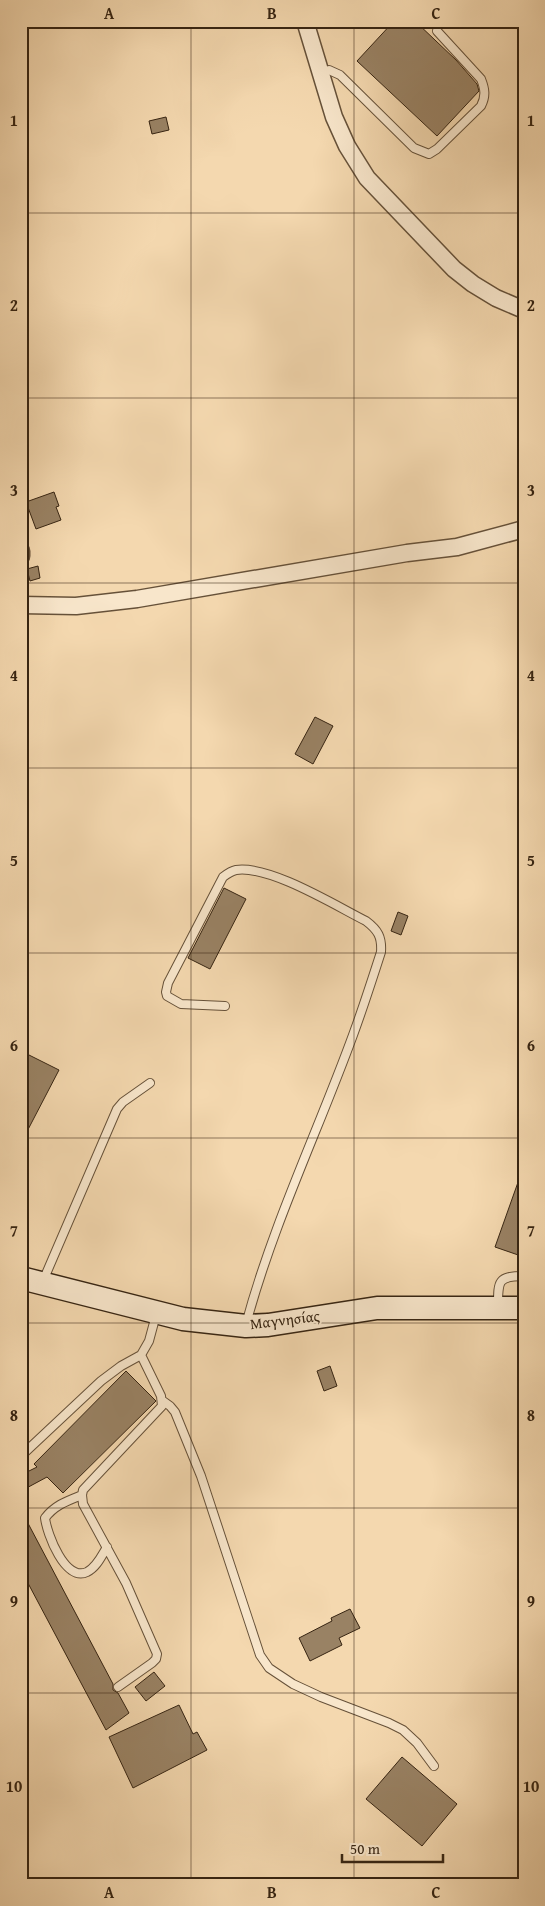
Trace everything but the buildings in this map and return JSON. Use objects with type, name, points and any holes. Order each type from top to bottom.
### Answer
[{"type":"street","points":[[305,21],[319,73],[334,117],[347,146],[367,178],[454,269],[473,284],[496,298],[524,310]]},
{"type":"street","points":[[21,605],[76,606],[138,599],[407,553],[457,547],[524,529]]},
{"type":"street","points":[[21,551],[21,556]]},
{"type":"street","name":"Μαγνησίας","points":[[32,1280],[183,1319],[246,1326],[268,1325],[377,1308],[524,1308]]},
{"type":"lane","points":[[319,73],[330,70],[340,75],[414,148],[429,154],[437,149],[481,106],[485,98],[485,88],[481,79],[438,31]]},
{"type":"lane","points":[[225,1006],[181,1004],[167,996],[166,992],[168,983],[223,877],[229,872],[236,870],[250,871],[292,883],[366,921],[375,928],[382,939],[381,952],[354,1035],[300,1169],[259,1279],[246,1326]]},
{"type":"lane","points":[[32,1280],[117,1109],[128,1098],[150,1083]]},
{"type":"lane","points":[[498,1307],[498,1294],[503,1279],[508,1276],[524,1276]]},
{"type":"lane","points":[[21,1456],[101,1381],[121,1366],[141,1355],[149,1341],[157,1313]]},
{"type":"lane","points":[[141,1355],[163,1401],[175,1412],[201,1476],[260,1655],[269,1668],[293,1684],[321,1697],[403,1730],[417,1743],[434,1766]]},
{"type":"lane","points":[[118,1687],[152,1663],[156,1659],[157,1654],[126,1583],[83,1504],[82,1495],[83,1490],[162,1406],[163,1401]]},
{"type":"lane","points":[[82,1495],[63,1502],[51,1510],[45,1518],[46,1528],[55,1548],[62,1562],[75,1571],[83,1573],[89,1571],[97,1563],[107,1547]]}]
